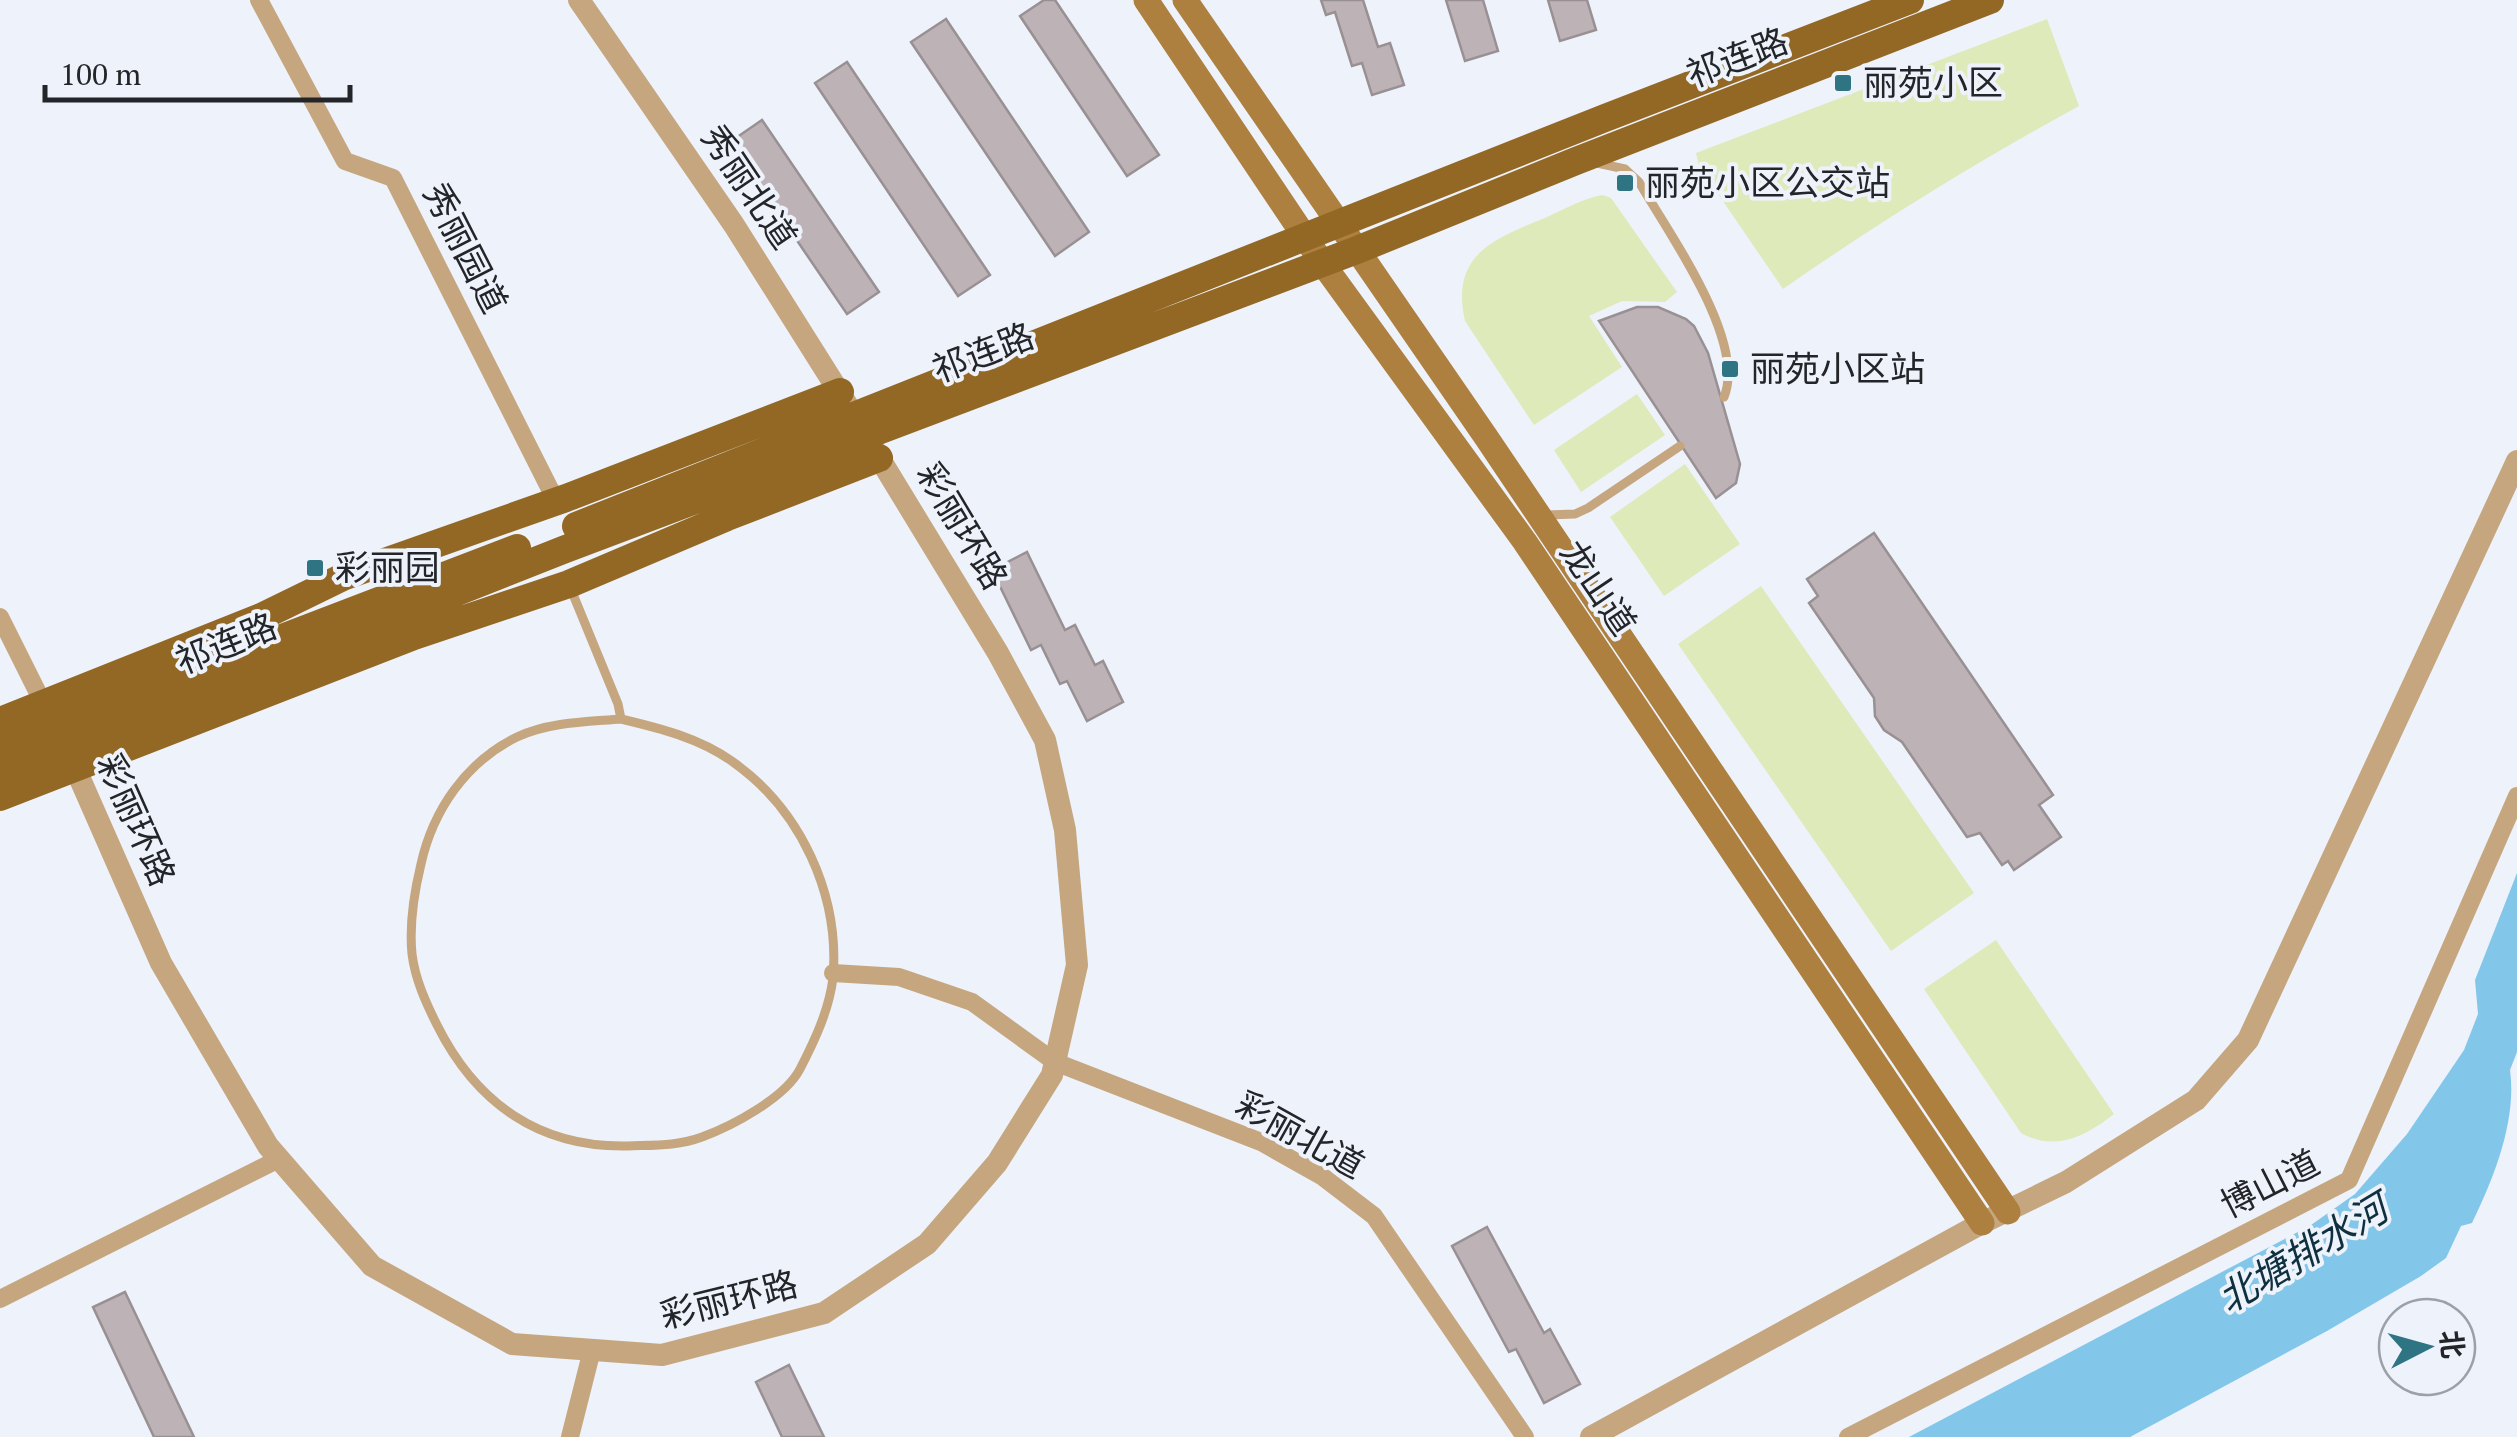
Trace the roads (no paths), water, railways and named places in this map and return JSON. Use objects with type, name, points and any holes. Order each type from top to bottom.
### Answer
[{"type":"main road","name":"龙山道","points":[[1146,0],[1323,264],[1526,542],[1982,1224]]},
{"type":"main road","name":"龙山道","points":[[1185,0],[1535,510],[2008,1212]]},
{"type":"main road","name":"祁连路","points":[[860,426],[1306,237],[1910,0]]},
{"type":"main road","name":"祁连路","points":[[0,773],[60,736],[567,530],[1323,264],[1990,0]]},
{"type":"main road","points":[[0,797],[60,736],[261,617],[345,576],[556,502],[860,426]]},
{"type":"main road","points":[[0,721],[60,736],[414,636],[569,584],[726,517],[860,426]]},
{"type":"main road","name":"祁连路","points":[[0,746],[60,736]]},
{"type":"street","name":"秀丽园道","points":[[259,0],[345,161],[393,178],[556,502]]},
{"type":"street","name":"秀丽北道","points":[[580,0],[734,225],[860,426]]},
{"type":"street","name":"彩丽环路","points":[[60,736],[161,963],[268,1146],[372,1266],[512,1344],[662,1355],[824,1313],[927,1244],[997,1163],[1052,1076],[1077,965],[1065,830],[1044,740],[998,653],[860,426]]},
{"type":"street","points":[[1592,1437],[2066,1182],[2196,1100],[2248,1040],[2517,461]]},
{"type":"street","points":[[0,617],[60,736]]},
{"type":"street","name":"博山道","points":[[1848,1437],[2349,1180],[2517,796]]},
{"type":"street","name":"彩丽北道","points":[[833,973],[899,977],[972,1002],[1055,1062],[1261,1142],[1324,1176],[1374,1216],[1525,1437]]},
{"type":"street","points":[[0,1299],[279,1159]]},
{"type":"street","points":[[570,1437],[592,1350]]},
{"type":"lane","points":[[1576,161],[1620,166],[1639,182],[1717,319],[1730,363],[1724,397]]},
{"type":"lane","points":[[1535,510],[1554,516],[1575,514],[1680,446]]},
{"type":"lane","points":[[569,584],[621,719]]},
{"type":"lane","points":[[621,719],[675,732],[732,760],[768,793],[805,842],[822,883],[834,930],[833,973],[820,1032],[796,1078],[766,1103],[722,1129],[683,1144],[600,1146],[541,1132],[489,1100],[454,1058],[424,999],[412,955],[414,895],[428,831],[451,794],[480,760],[518,737],[552,726],[621,719]]},
{"type":"water","name":"北塘排水河","points":[[2517,873],[2517,1052],[2510,1070],[2507,1129],[2496,1168],[2472,1223],[2461,1226],[2446,1258],[2327,1331],[2130,1437],[1909,1437],[2311,1225],[2355,1194],[2407,1134],[2464,1050],[2478,1014],[2475,980]]},
{"type":"place","name":"丽苑小区","points":[[1843,83]]},
{"type":"place","name":"丽苑小区公交站","points":[[1625,183]]},
{"type":"place","name":"丽苑小区站","points":[[1730,369]]},
{"type":"place","name":"彩丽园","points":[[315,568]]}]
